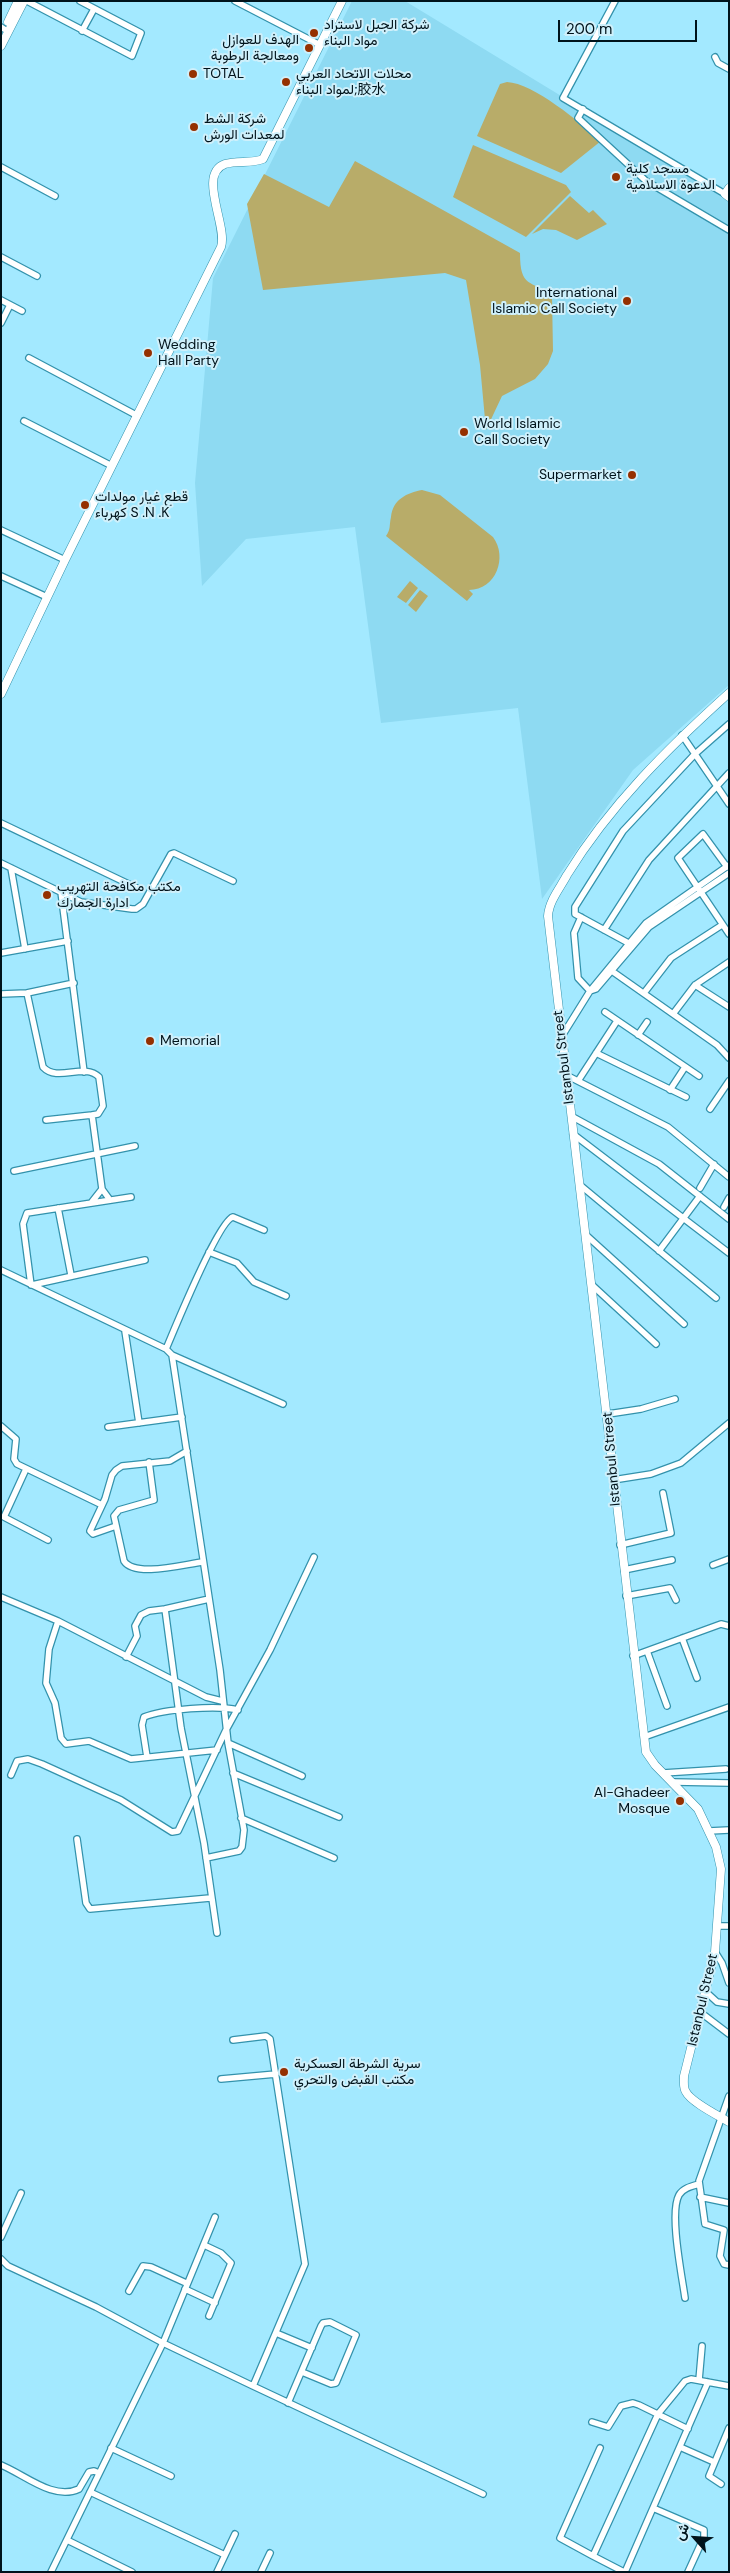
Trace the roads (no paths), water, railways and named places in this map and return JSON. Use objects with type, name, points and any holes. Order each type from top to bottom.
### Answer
[{"type":"street","points":[[2,30],[18,1]]},
{"type":"street","points":[[1,46],[24,1]]},
{"type":"street","points":[[27,1],[130,57],[132,56],[141,33],[80,1]]},
{"type":"street","points":[[235,1],[320,45]]},
{"type":"street","points":[[1,694],[223,240],[213,185],[217,170],[225,164],[262,159],[342,1]]},
{"type":"street","points":[[614,1],[563,98],[727,193]]},
{"type":"street","points":[[82,31],[94,9]]},
{"type":"street","points":[[715,57],[718,63],[729,69]]},
{"type":"street","points":[[583,109],[578,118],[646,181],[729,230]]},
{"type":"street","points":[[1,167],[55,196]]},
{"type":"street","points":[[1,257],[37,276]]},
{"type":"street","points":[[1,300],[22,311]]},
{"type":"street","points":[[1,323],[10,305]]},
{"type":"street","points":[[29,358],[136,415]]},
{"type":"street","points":[[24,421],[112,466]]},
{"type":"street","points":[[1,530],[65,560]]},
{"type":"street","points":[[1,576],[47,597]]},
{"type":"street","name":"Istanbul Street","points":[[729,694],[682,735],[643,775],[602,823],[550,905],[549,922],[570,1116],[608,1414],[620,1545],[644,1737],[649,1758],[692,1802],[709,1831],[722,1869],[715,1952],[684,2076],[684,2086],[686,2093],[692,2099],[729,2122]]},
{"type":"street","points":[[630,944],[581,917],[574,911],[575,907],[623,831],[695,754],[729,724]]},
{"type":"street","points":[[682,735],[729,804]]},
{"type":"street","points":[[604,930],[649,860],[729,773]]},
{"type":"street","points":[[1,823],[137,888]]},
{"type":"street","points":[[561,1038],[590,991],[596,989],[609,969],[646,923],[698,890],[728,868],[705,835],[700,834],[678,860],[698,890],[722,925],[729,934]]},
{"type":"street","points":[[1,863],[81,902],[136,909],[143,904],[171,854],[174,853],[234,881]]},
{"type":"street","points":[[12,868],[25,949]]},
{"type":"street","points":[[61,892],[84,1072]]},
{"type":"street","points":[[581,917],[574,932],[578,978],[590,991]]},
{"type":"street","points":[[644,993],[671,958],[722,925]]},
{"type":"street","points":[[1,953],[68,941]]},
{"type":"street","points":[[673,1014],[695,985],[729,962]]},
{"type":"street","points":[[609,969],[717,1045],[729,1058]]},
{"type":"street","points":[[1,994],[28,993],[74,982]]},
{"type":"street","points":[[695,985],[729,1007]]},
{"type":"street","points":[[28,993],[43,1067],[54,1074],[93,1072],[98,1077],[103,1106],[98,1114],[46,1120]]},
{"type":"street","points":[[605,1012],[699,1076]]},
{"type":"street","points":[[559,1016],[566,1020],[573,1017]]},
{"type":"street","points":[[578,1081],[617,1021]]},
{"type":"street","points":[[638,1035],[647,1022]]},
{"type":"street","points":[[596,1053],[686,1097]]},
{"type":"street","points":[[670,1090],[685,1067]]},
{"type":"street","points":[[566,1075],[668,1127],[729,1177]]},
{"type":"street","points":[[710,1109],[729,1081]]},
{"type":"street","points":[[92,1115],[102,1190],[110,1200]]},
{"type":"street","points":[[570,1116],[659,1164],[729,1219]]},
{"type":"street","points":[[573,1134],[729,1253]]},
{"type":"street","points":[[14,1171],[135,1146]]},
{"type":"street","points":[[700,1188],[714,1164]]},
{"type":"street","points":[[580,1185],[716,1298]]},
{"type":"street","points":[[91,1203],[102,1190]]},
{"type":"street","points":[[659,1250],[700,1196]]},
{"type":"street","points":[[31,1285],[24,1220],[31,1212],[131,1197]]},
{"type":"street","points":[[724,1207],[729,1198]]},
{"type":"street","points":[[58,1208],[71,1275]]},
{"type":"street","points":[[166,1349],[209,1252],[229,1218],[236,1218],[264,1230]]},
{"type":"street","points":[[586,1235],[684,1324]]},
{"type":"street","points":[[209,1252],[237,1263],[247,1277],[254,1282],[286,1296]]},
{"type":"street","points":[[31,1285],[145,1260]]},
{"type":"street","points":[[1,1270],[166,1349],[172,1355],[283,1404]]},
{"type":"street","points":[[592,1285],[656,1344]]},
{"type":"street","points":[[125,1331],[138,1422]]},
{"type":"street","points":[[172,1355],[204,1562],[226,1730],[244,1839],[239,1851],[206,1858]]},
{"type":"street","points":[[608,1414],[641,1409],[675,1399]]},
{"type":"street","points":[[108,1427],[182,1417]]},
{"type":"street","points":[[613,1480],[651,1474],[682,1463],[729,1423]]},
{"type":"street","points":[[1,1426],[16,1440],[14,1459],[26,1469],[102,1505]]},
{"type":"street","points":[[116,1526],[90,1533],[113,1472],[122,1466],[170,1461],[187,1451]]},
{"type":"street","points":[[149,1462],[154,1500],[119,1510],[114,1516],[124,1562],[134,1569],[204,1562]]},
{"type":"street","points":[[26,1469],[3,1520],[48,1540]]},
{"type":"street","points":[[620,1545],[672,1533],[663,1493]]},
{"type":"street","points":[[12,1775],[13,1766],[20,1760],[28,1759],[121,1800],[175,1833],[194,1800],[226,1730],[238,1710],[314,1558]]},
{"type":"street","points":[[713,1565],[729,1559]]},
{"type":"street","points":[[624,1570],[672,1560]]},
{"type":"street","points":[[626,1596],[670,1588],[676,1600]]},
{"type":"street","points":[[1,1597],[58,1621],[175,1682],[238,1710]]},
{"type":"street","points":[[126,1657],[137,1635],[135,1626],[141,1615],[149,1611],[209,1599]]},
{"type":"street","points":[[165,1609],[178,1711],[206,1858],[210,1898],[217,1934]]},
{"type":"street","points":[[58,1621],[49,1648],[46,1679],[55,1703],[61,1738],[66,1744],[88,1741],[131,1759],[217,1750]]},
{"type":"street","points":[[633,1656],[721,1624],[729,1626]]},
{"type":"street","points":[[682,1638],[697,1678]]},
{"type":"street","points":[[647,1651],[667,1706]]},
{"type":"street","points":[[147,1757],[142,1725],[144,1717],[223,1704]]},
{"type":"street","points":[[644,1737],[729,1707]]},
{"type":"street","points":[[228,1743],[302,1776]]},
{"type":"street","points":[[663,1773],[726,1769]]},
{"type":"street","points":[[233,1773],[339,1817]]},
{"type":"street","points":[[674,1782],[729,1783]]},
{"type":"street","points":[[242,1818],[334,1858]]},
{"type":"street","points":[[709,1831],[729,1830]]},
{"type":"street","points":[[77,1839],[86,1903],[90,1909],[210,1898]]},
{"type":"street","points":[[718,1926],[729,1926]]},
{"type":"street","points":[[715,1952],[722,1963],[729,1983]]},
{"type":"street","points":[[706,1992],[717,2002],[729,2004]]},
{"type":"street","points":[[700,2012],[729,2034]]},
{"type":"street","points":[[233,2040],[269,2037],[305,2264],[253,2386]]},
{"type":"street","points":[[221,2079],[276,2074]]},
{"type":"street","points":[[729,2096],[699,2184],[705,2224],[724,2230],[720,2256],[724,2264],[729,2265]]},
{"type":"street","points":[[685,2298],[676,2230],[678,2198],[683,2190],[699,2184]]},
{"type":"street","points":[[1,2236],[21,2193]]},
{"type":"street","points":[[700,2197],[729,2203]]},
{"type":"street","points":[[52,2572],[163,2343],[215,2217]]},
{"type":"street","points":[[204,2245],[221,2253],[231,2263],[209,2316]]},
{"type":"street","points":[[1,2259],[8,2266],[104,2311],[163,2343],[483,2494]]},
{"type":"street","points":[[129,2291],[143,2266],[151,2267],[215,2303]]},
{"type":"street","points":[[288,2403],[312,2348],[325,2322],[356,2335],[336,2383],[330,2384],[302,2372]]},
{"type":"street","points":[[276,2333],[312,2348]]},
{"type":"street","points":[[699,2380],[702,2346]]},
{"type":"street","points":[[593,2556],[658,2414],[684,2381],[691,2379],[729,2386]]},
{"type":"street","points":[[600,2448],[560,2538],[624,2572],[708,2382]]},
{"type":"street","points":[[592,2422],[608,2427],[621,2406],[627,2404],[639,2405],[688,2428]]},
{"type":"street","points":[[721,2484],[709,2476],[729,2428]]},
{"type":"street","points":[[680,2447],[714,2462]]},
{"type":"street","points":[[111,2448],[170,2476]]},
{"type":"street","points":[[1,2465],[44,2486],[62,2492],[79,2489],[89,2472],[99,2472]]},
{"type":"street","points":[[90,2492],[225,2555]]},
{"type":"street","points":[[653,2508],[704,2530],[704,2537],[688,2572]]},
{"type":"street","points":[[216,2572],[235,2534]]},
{"type":"street","points":[[67,2540],[132,2572]]},
{"type":"street","points":[[261,2572],[270,2553]]},
{"type":"place","name":"شركة الجبل لاستراد مواد البناء","points":[[314,33]]},
{"type":"place","name":"الهدف للعوازل ومعالجة الرطوبة","points":[[309,48]]},
{"type":"place","name":"TOTAL","points":[[193,74]]},
{"type":"place","name":"محلات الاتحاد العربي لمواد البناء;胶水","points":[[286,82]]},
{"type":"place","name":"شركة الشط لمعدات الورش","points":[[194,127]]},
{"type":"place","name":"مسجد كلية الدعوة الاسلامية","points":[[616,177]]},
{"type":"place","name":"International Islamic Call Society","points":[[627,301]]},
{"type":"place","name":"Wedding Hall Party","points":[[148,353]]},
{"type":"place","name":"World Islamic Call Society","points":[[464,432]]},
{"type":"place","name":"Supermarket","points":[[632,475]]},
{"type":"place","name":"قطع غيار مولدات كهرباء S .N .K","points":[[85,505]]},
{"type":"place","name":"مكتب مكافحة التهريب ادارة الجمارك","points":[[47,895]]},
{"type":"place","name":"Memorial","points":[[150,1041]]},
{"type":"place","name":"Al-Ghadeer Mosque","points":[[680,1801]]},
{"type":"place","name":"سرية الشرطة العسكرية مكتب القبض والتحري","points":[[284,2072]]}]
